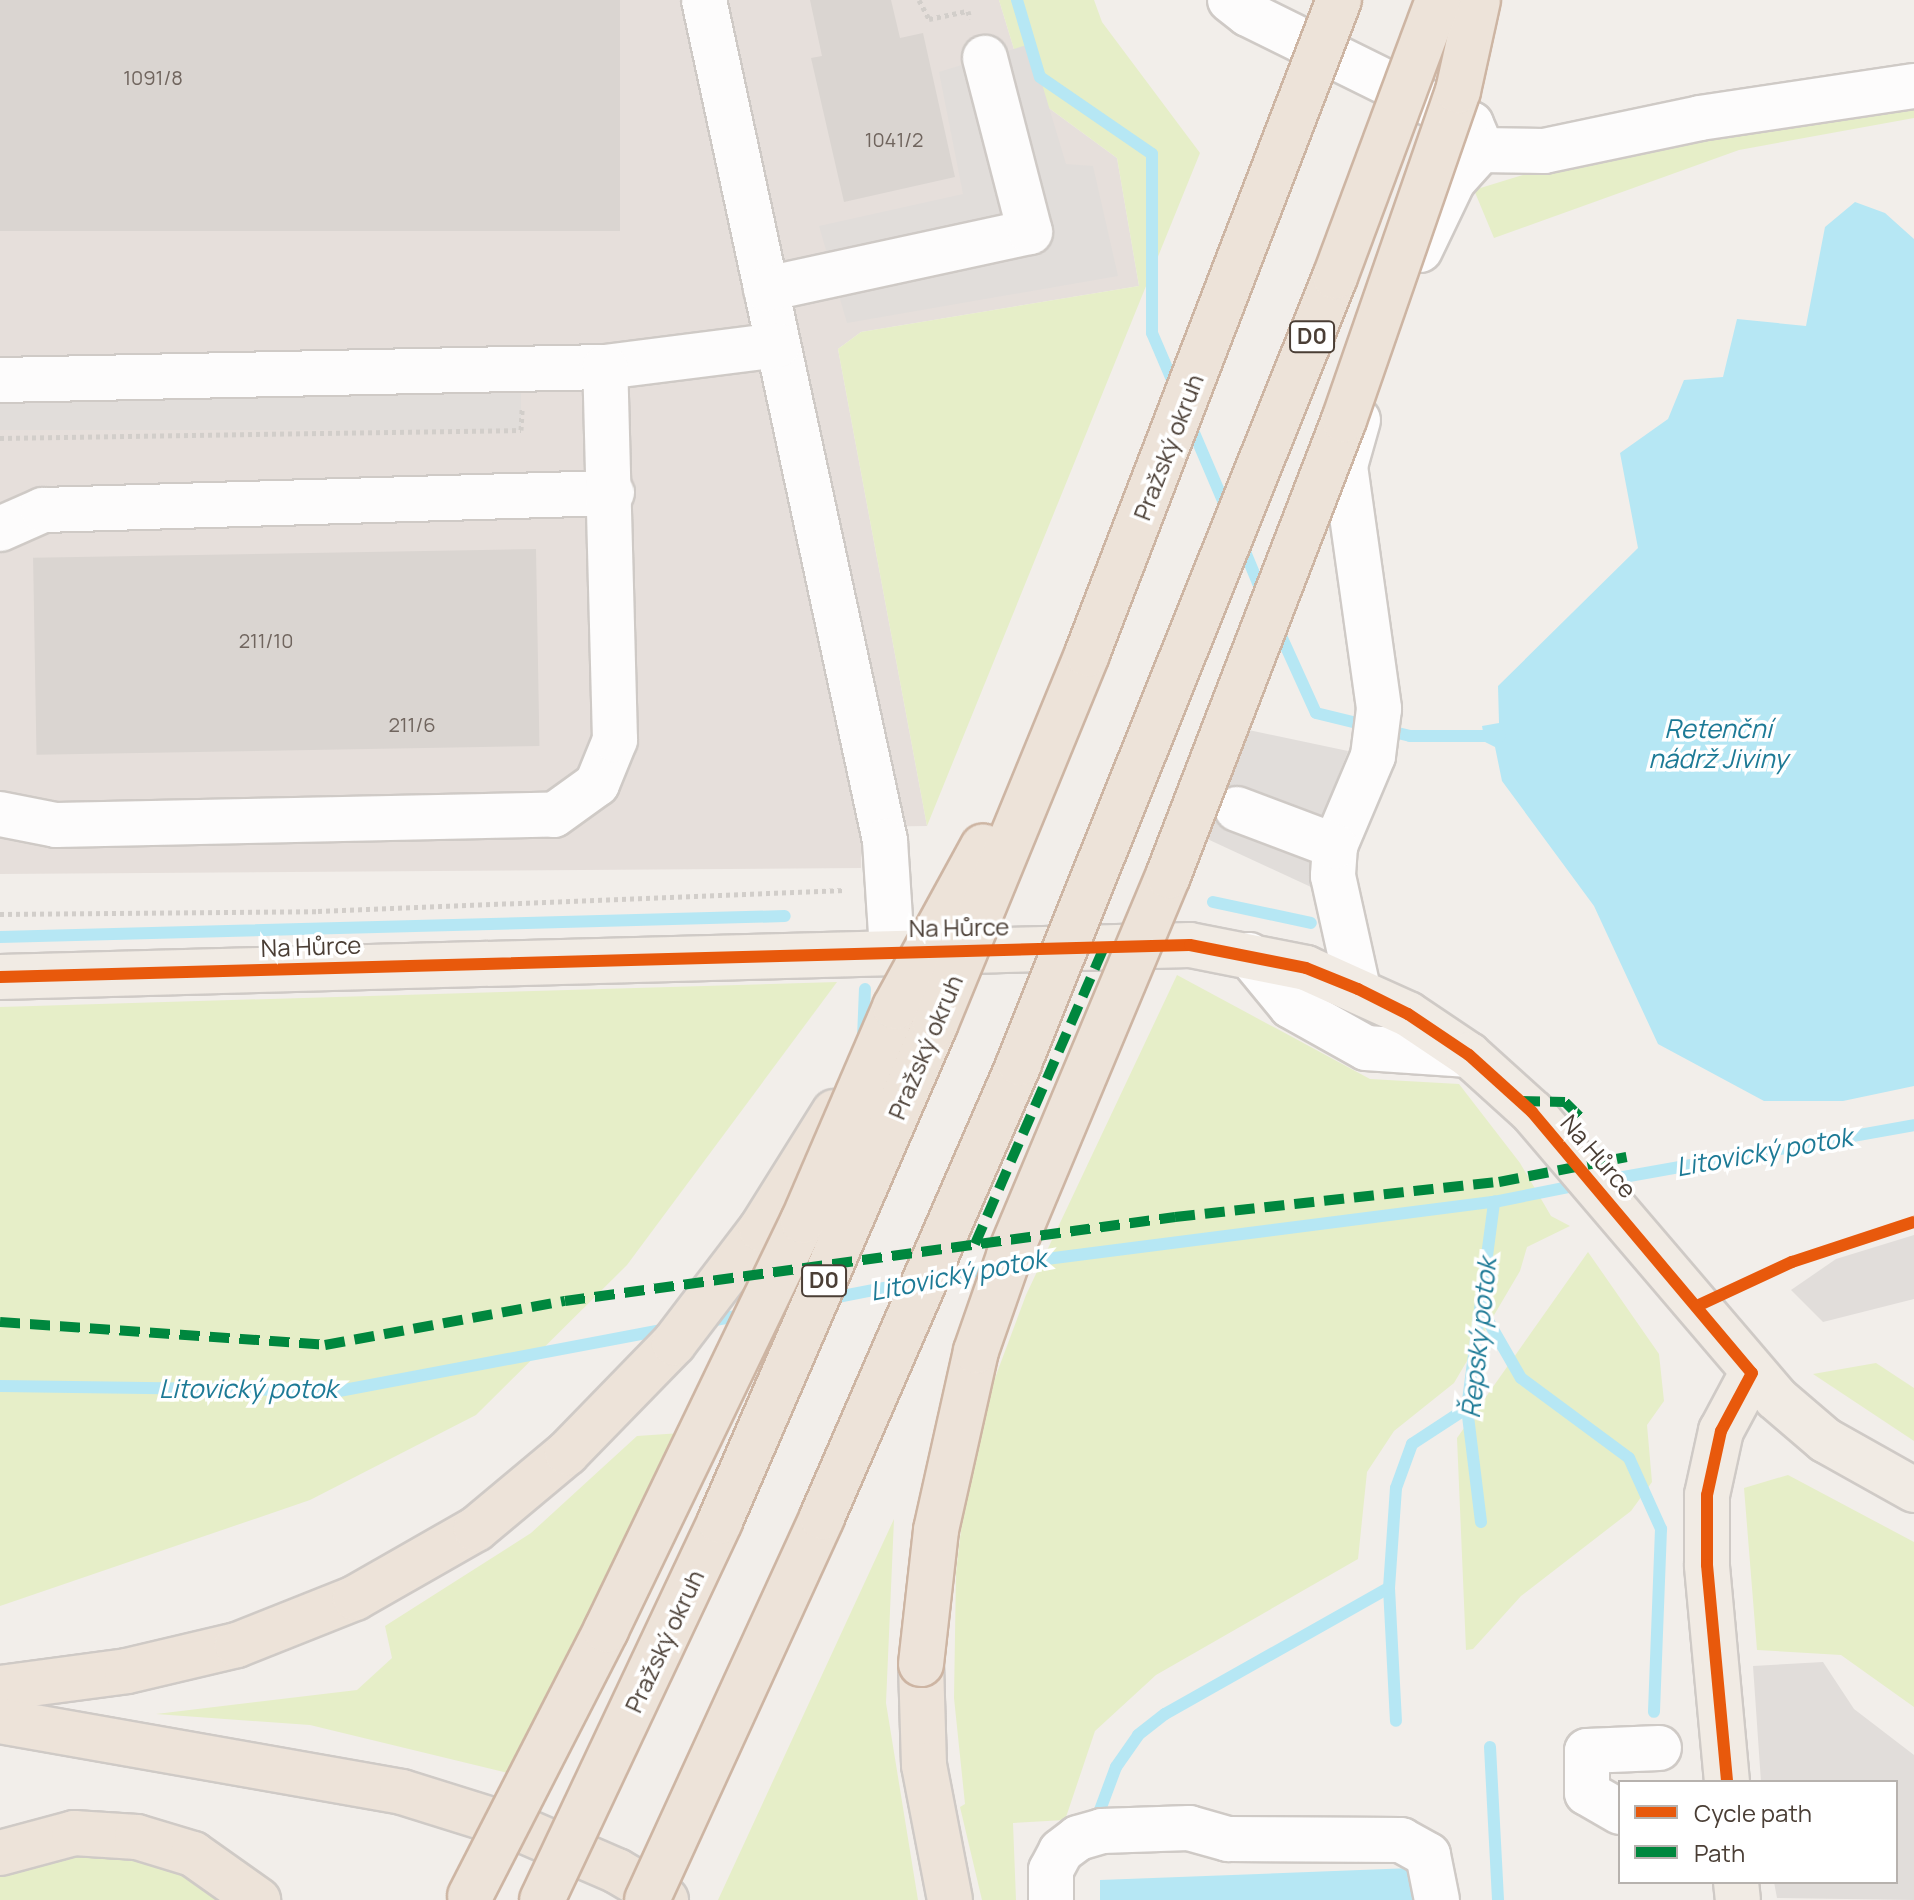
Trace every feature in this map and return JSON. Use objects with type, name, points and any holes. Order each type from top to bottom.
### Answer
[{"type":"highway","name":"Pražský okruh","points":[[542,1900],[720,1521],[935,1025],[1087,654],[1339,0]]},
{"type":"highway","name":"D0","points":[[647,1900],[822,1517],[1019,1063],[1312,336],[1438,0]]},
{"type":"highway","points":[[950,1900],[924,1765],[921,1664],[936,1530],[966,1386],[1009,1256],[1168,876],[1344,420],[1458,91],[1478,0]]},
{"type":"highway","points":[[0,1688],[80,1680],[181,1661],[355,1598],[476,1529],[528,1488],[674,1343],[791,1183],[895,1007],[1087,654]]},
{"type":"highway","points":[[469,1898],[606,1630],[776,1277],[895,1007]]},
{"type":"highway","points":[[0,1721],[402,1792],[557,1844],[666,1900]]},
{"type":"highway","points":[[0,1853],[74,1833],[137,1837],[193,1854],[258,1900]]},
{"type":"main road","name":"Na Hůrce","points":[[0,977],[892,950],[1190,945],[1306,968],[1408,1014],[1469,1055],[1532,1112],[1645,1242],[1752,1373],[1825,1440],[1914,1490]]},
{"type":"main road","points":[[1727,1780],[1707,1565],[1707,1495],[1721,1431],[1752,1373]]},
{"type":"lane","points":[[704,0],[885,841],[892,950]]},
{"type":"lane","points":[[1230,0],[1248,14],[1471,124],[1481,150]]},
{"type":"lane","points":[[766,289],[1030,232],[985,58]]},
{"type":"lane","points":[[1358,989],[1333,876],[1335,846],[1373,756],[1379,709],[1345,466],[1363,400],[1435,215],[1453,181],[1481,150],[1544,151],[1700,118],[1914,86]]},
{"type":"lane","points":[[0,380],[605,367],[778,345]]},
{"type":"lane","points":[[0,814],[56,825],[554,815],[597,784],[615,740],[612,493],[605,367]]},
{"type":"lane","points":[[0,529],[43,510],[612,493]]},
{"type":"lane","points":[[1237,809],[1335,846]]},
{"type":"lane","points":[[1249,955],[1291,1006],[1366,1048],[1469,1055]]},
{"type":"lane","points":[[1618,1811],[1587,1793],[1587,1751],[1659,1748]]},
{"type":"lane","points":[[1051,1900],[1051,1870],[1061,1851],[1078,1838],[1102,1831],[1189,1828],[1228,1839],[1401,1840],[1428,1855],[1437,1900]]},
{"type":"path","points":[[919,0],[929,19],[968,11]]},
{"type":"path","points":[[0,438],[521,430],[522,407],[535,406]]},
{"type":"path","points":[[0,914],[318,911],[888,888]]},
{"type":"shaded area","points":[[0,0],[999,0],[1027,92],[1117,158],[1139,286],[861,332],[838,349],[927,826],[862,827],[861,868],[0,874]]},
{"type":"shaded area","points":[[1030,44],[1066,164],[1093,166],[1118,276],[847,323],[819,226],[963,194],[939,72]]},
{"type":"shaded area","points":[[0,393],[521,393],[521,430],[0,430]]},
{"type":"shaded area","points":[[1244,729],[1348,751],[1314,838],[1311,887],[1203,837]]},
{"type":"shaded area","points":[[1914,1235],[1914,1299],[1823,1322],[1791,1290],[1836,1259]]},
{"type":"shaded area","points":[[1823,1662],[1854,1709],[1914,1755],[1914,1900],[1777,1898],[1774,1884],[1898,1884],[1898,1780],[1761,1780],[1753,1666]]},
{"type":"green space","points":[[999,0],[1094,0],[1102,22],[1200,153],[927,826],[838,349],[861,332],[1139,286],[1117,158],[1027,92]]},
{"type":"green space","points":[[1914,97],[1914,118],[1739,150],[1494,238],[1474,190],[1604,150]]},
{"type":"green space","points":[[1177,975],[1370,1079],[1459,1084],[1520,1163],[1551,1216],[1570,1226],[1527,1247],[1520,1271],[1454,1383],[1394,1431],[1367,1472],[1358,1559],[1156,1675],[1095,1731],[1065,1820],[1013,1823],[1016,1900],[982,1900],[960,1807],[965,1804],[954,1698],[956,1573],[964,1504],[986,1402],[1026,1295]]},
{"type":"green space","points":[[837,982],[627,1265],[476,1415],[310,1500],[0,1606],[0,1007]]},
{"type":"green space","points":[[1588,1252],[1659,1354],[1664,1401],[1647,1425],[1652,1482],[1631,1511],[1521,1596],[1473,1649],[1466,1650],[1457,1438]]},
{"type":"green space","points":[[1876,1363],[1914,1388],[1914,1441],[1813,1374]]},
{"type":"green space","points":[[681,1433],[508,1773],[310,1725],[156,1714],[357,1690],[392,1658],[385,1626],[531,1533],[637,1436]]},
{"type":"green space","points":[[1788,1475],[1914,1542],[1914,1707],[1841,1655],[1757,1650],[1744,1488]]},
{"type":"green space","points":[[894,1519],[886,1703],[918,1900],[718,1900]]},
{"type":"green space","points":[[74,1850],[164,1862],[231,1900],[0,1900],[0,1871]]},
{"type":"water","name":"Retenční nádrž Jiviny","points":[[1855,202],[1885,213],[1914,239],[1914,1086],[1843,1101],[1764,1101],[1658,1044],[1594,906],[1502,781],[1495,747],[1485,742],[1482,726],[1499,723],[1498,686],[1638,548],[1620,453],[1668,419],[1684,380],[1723,377],[1737,319],[1806,326],[1825,227]]},
{"type":"water","points":[[1412,1868],[1413,1900],[1100,1900],[1100,1880]]},
{"type":"building","points":[[0,0],[620,0],[620,231],[0,231]]},
{"type":"building","points":[[810,0],[891,0],[900,38],[923,33],[955,177],[844,202],[811,58],[822,56]]},
{"type":"building","points":[[536,549],[539,746],[37,755],[33,558]]},
{"type":"waterway","points":[[1017,0],[1040,77],[1152,154],[1152,333],[1176,389]]},
{"type":"waterway","points":[[1189,421],[1227,510]]},
{"type":"waterway","points":[[1241,542],[1263,595]]},
{"type":"waterway","points":[[1277,627],[1316,713],[1410,736],[1500,736]]},
{"type":"waterway","points":[[1213,902],[1311,923]]},
{"type":"waterway","points":[[0,937],[785,916]]},
{"type":"waterway","points":[[863,1038],[865,989]]},
{"type":"waterway","name":"Litovický potok","points":[[1601,1181],[1914,1125]]},
{"type":"waterway","name":"Litovický potok","points":[[1015,1263],[1494,1202],[1583,1184]]},
{"type":"waterway","name":"Řepský potok","points":[[1481,1522],[1467,1408],[1494,1202]]},
{"type":"waterway","name":"Litovický potok","points":[[937,1278],[997,1267]]},
{"type":"waterway","name":"Litovický potok","points":[[827,1299],[915,1282]]},
{"type":"waterway","points":[[1483,1312],[1521,1378],[1629,1458],[1661,1529],[1654,1712]]},
{"type":"waterway","name":"Litovický potok","points":[[705,1322],[746,1314]]},
{"type":"waterway","name":"Litovický potok","points":[[0,1386],[339,1391],[671,1328]]},
{"type":"waterway","points":[[1100,1810],[1116,1767],[1138,1735],[1165,1714],[1389,1588],[1396,1488],[1412,1444],[1467,1408]]},
{"type":"waterway","points":[[1389,1588],[1396,1721]]},
{"type":"waterway","name":"Řepský potok","points":[[1490,1747],[1498,1900]]},
{"type":"marked path","points":[[975,1244],[1104,947]]},
{"type":"marked path","points":[[1520,1101],[1565,1102],[1581,1118]]},
{"type":"marked path","points":[[0,1322],[325,1345],[565,1301],[1175,1217],[1499,1182],[1627,1157]]},
{"type":"cycle path","points":[[0,977],[1190,945],[1306,968],[1358,989],[1408,1014],[1469,1055],[1532,1112],[1752,1373],[1721,1431],[1707,1495],[1707,1565],[1727,1780]]},
{"type":"cycle path","points":[[1697,1306],[1792,1262],[1914,1222]]}]
